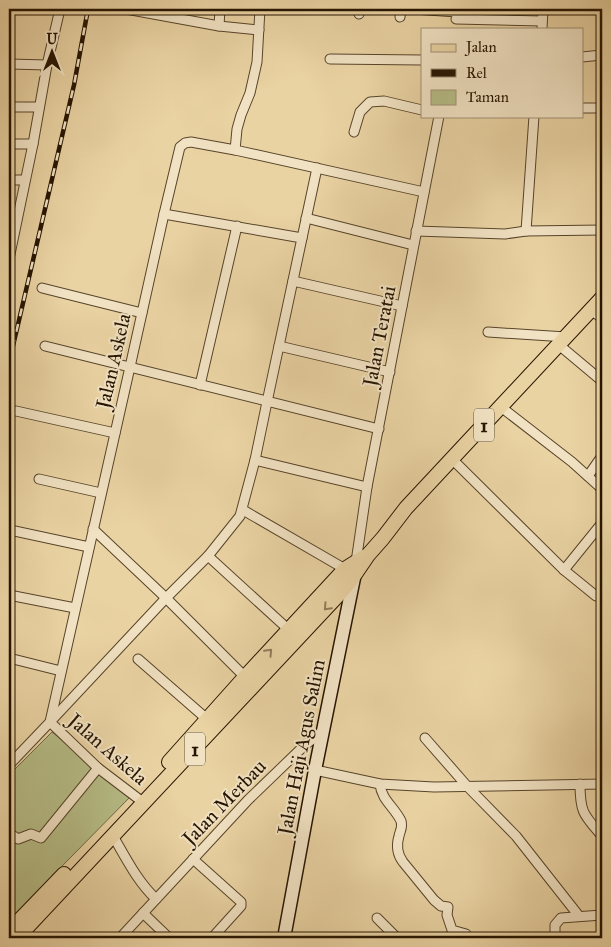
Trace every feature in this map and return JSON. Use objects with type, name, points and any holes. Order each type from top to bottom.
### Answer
[{"type":"main road","name":"1","points":[[17,938],[112,836],[245,677],[289,630],[383,538],[406,508],[562,341],[596,314],[602,298]]},
{"type":"main road","name":"1","points":[[9,931],[141,800],[342,590],[356,565]]},
{"type":"street","points":[[9,259],[47,65],[60,9]]},
{"type":"street","points":[[126,9],[219,26],[260,30]]},
{"type":"street","points":[[219,26],[220,9]]},
{"type":"street","points":[[235,150],[237,129],[250,93],[257,62],[260,9]]},
{"type":"street","points":[[413,9],[456,17],[542,25],[543,9]]},
{"type":"street","points":[[584,57],[602,56]]},
{"type":"street","points":[[330,59],[421,60]]},
{"type":"street","points":[[9,64],[47,65]]},
{"type":"street","points":[[354,132],[360,112],[370,102],[384,101],[421,110]]},
{"type":"street","points":[[9,107],[39,107]]},
{"type":"street","points":[[584,108],[602,108]]},
{"type":"street","name":"Jalan Teratai","points":[[356,565],[367,487],[439,118]]},
{"type":"street","points":[[526,231],[534,118]]},
{"type":"street","name":"Jalan Askela","points":[[50,722],[180,147],[185,143],[191,142],[235,150],[424,192]]},
{"type":"street","points":[[9,144],[33,144]]},
{"type":"street","name":"Jalan Askela","points":[[9,765],[208,556],[237,521],[242,510],[255,460],[317,168]]},
{"type":"street","points":[[9,180],[25,180]]},
{"type":"street","points":[[164,214],[302,238]]},
{"type":"street","points":[[306,218],[413,245]]},
{"type":"street","points":[[200,385],[237,226]]},
{"type":"street","points":[[416,231],[505,234],[526,231],[602,230]]},
{"type":"street","points":[[293,281],[402,306]]},
{"type":"street","points":[[42,288],[142,313]]},
{"type":"street","points":[[488,332],[562,341],[602,381]]},
{"type":"street","points":[[45,346],[379,429]]},
{"type":"street","points":[[279,346],[390,372]]},
{"type":"street","points":[[501,406],[565,456],[602,489]]},
{"type":"street","points":[[16,411],[115,433]]},
{"type":"street","points":[[588,476],[602,456]]},
{"type":"street","points":[[452,459],[564,570],[596,596],[602,595]]},
{"type":"street","points":[[255,460],[367,487]]},
{"type":"street","points":[[39,480],[101,493]]},
{"type":"street","points":[[242,510],[356,565]]},
{"type":"street","points":[[564,570],[602,523]]},
{"type":"street","points":[[93,529],[245,677]]},
{"type":"street","points":[[10,530],[89,547]]},
{"type":"street","points":[[208,556],[289,630]]},
{"type":"street","name":"Jalan Haji Agus Salim","points":[[284,938],[356,565]]},
{"type":"street","points":[[9,595],[75,608]]},
{"type":"street","points":[[9,658],[61,671]]},
{"type":"street","points":[[138,659],[208,720]]},
{"type":"street","name":"Jalan Askela","points":[[50,722],[98,768],[141,800]]},
{"type":"street","name":"Jalan Merbau","points":[[120,938],[248,800],[306,744],[317,736],[322,735]]},
{"type":"street","points":[[425,738],[516,836],[579,916]]},
{"type":"street","points":[[9,833],[18,839],[31,834],[41,838],[98,768]]},
{"type":"street","points":[[315,770],[380,784],[434,787],[602,784]]},
{"type":"street","points":[[380,784],[380,791],[401,822],[402,828],[397,848],[402,862],[434,900],[441,906],[448,907],[447,915],[452,930],[466,934],[466,938]]},
{"type":"street","points":[[580,784],[580,798],[585,816],[602,836]]},
{"type":"street","points":[[112,836],[133,872],[156,899]]},
{"type":"street","points":[[193,859],[241,902],[241,906],[212,938]]},
{"type":"street","points":[[143,913],[170,938]]},
{"type":"street","points":[[555,938],[555,925],[561,918],[602,915]]},
{"type":"street","points":[[377,918],[397,938]]},
{"type":"green space","points":[[52,732],[131,796],[9,920],[9,775]]},
{"type":"railway","points":[[9,363],[74,85],[88,9]]}]
